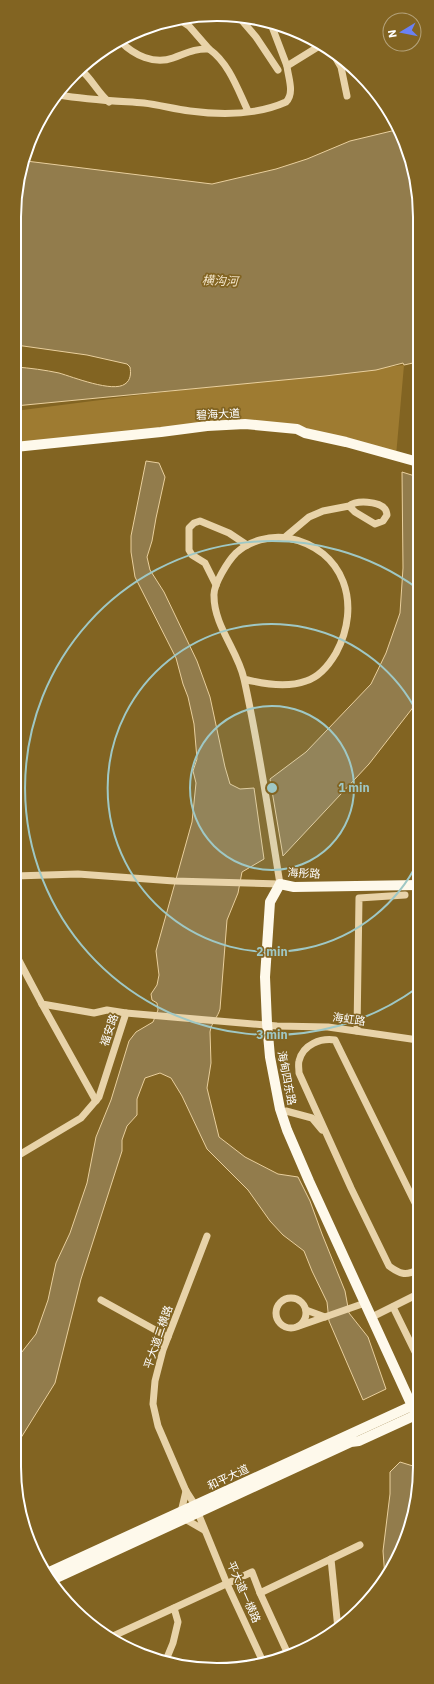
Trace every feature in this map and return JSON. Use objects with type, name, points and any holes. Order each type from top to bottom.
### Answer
[{"type":"main road","name":"碧海大道","points":[[21,446],[197,427],[245,424],[297,429],[305,433],[346,442],[413,461]]},
{"type":"main road","name":"碧海大道","points":[[21,449],[196,432],[258,431],[294,434],[327,441],[413,465]]},
{"type":"main road","name":"海彤路","points":[[280,884],[293,882],[413,881]]},
{"type":"main road","name":"海彤路","points":[[280,884],[294,887],[413,885]]},
{"type":"main road","name":"海甸四东路","points":[[280,884],[275,902],[271,942],[270,979],[273,1073],[280,1109],[287,1130],[311,1187],[413,1401]]},
{"type":"main road","name":"海甸四东路","points":[[272,1026],[278,1072],[286,1111],[308,1167],[413,1400]]},
{"type":"main road","name":"和平大道","points":[[51,1571],[197,1509],[413,1411]]},
{"type":"main road","name":"和平大道","points":[[56,1578],[183,1515]]},
{"type":"street","points":[[244,23],[256,37],[278,70]]},
{"type":"street","points":[[186,24],[222,62],[233,78],[248,111]]},
{"type":"street","points":[[64,96],[109,102],[159,105],[204,113],[248,111],[279,105],[289,99],[290,89],[286,66],[272,29]]},
{"type":"street","points":[[124,44],[136,54],[156,61],[172,59],[195,50],[209,49]]},
{"type":"street","points":[[286,66],[316,48]]},
{"type":"street","points":[[340,65],[347,96]]},
{"type":"street","points":[[84,73],[90,78],[101,95],[109,102]]},
{"type":"street","points":[[284,538],[309,517],[323,511],[349,506],[352,503],[378,504],[385,509],[387,515],[383,521],[375,524],[355,512],[349,506]]},
{"type":"street","points":[[216,585],[205,563],[192,555],[189,550],[189,528],[194,523],[200,521],[229,533],[247,545]]},
{"type":"street","points":[[21,876],[78,874],[174,881],[280,884],[256,733],[244,679],[218,616],[214,595],[216,585],[235,554],[247,545],[275,537],[301,541],[330,559],[344,582],[347,598],[348,621],[343,640],[332,660],[320,674],[307,681],[291,685],[257,682],[244,679]]},
{"type":"street","points":[[245,687],[257,682]]},
{"type":"street","points":[[357,1032],[359,898],[405,895]]},
{"type":"street","points":[[21,964],[96,1101]]},
{"type":"street","points":[[42,1004],[94,1013],[107,1010],[126,1013]]},
{"type":"street","name":"福安路","points":[[21,1154],[81,1118],[99,1097],[126,1013],[219,1020],[272,1026]]},
{"type":"street","name":"海虹路","points":[[272,1026],[328,1027],[413,1039]]},
{"type":"street","points":[[328,1027],[413,1199]]},
{"type":"street","points":[[335,1040],[327,1039],[318,1041],[307,1047],[299,1061],[299,1074],[389,1266],[400,1273],[413,1272]]},
{"type":"street","points":[[286,1111],[312,1118],[329,1140]]},
{"type":"street","name":"平大道二横路","points":[[197,1509],[186,1491],[158,1426],[153,1404],[155,1381],[168,1337],[207,1236]]},
{"type":"street","points":[[376,1315],[413,1296]]},
{"type":"street","points":[[325,1317],[306,1310],[300,1302],[291,1298],[286,1299],[278,1306],[276,1315],[280,1324],[289,1328],[298,1327],[365,1303]]},
{"type":"street","points":[[100,1300],[168,1337]]},
{"type":"street","points":[[393,1306],[413,1348]]},
{"type":"street","points":[[298,1327],[305,1320],[306,1310]]},
{"type":"street","points":[[186,1491],[183,1515],[204,1530]]},
{"type":"street","name":"平大道一横路","points":[[197,1509],[204,1530],[227,1584],[261,1658]]},
{"type":"street","points":[[260,1593],[360,1545]]},
{"type":"street","points":[[331,1559],[337,1621]]},
{"type":"street","points":[[116,1635],[252,1572],[286,1650]]},
{"type":"street","points":[[168,1656],[173,1643],[178,1622],[174,1608]]},
{"type":"shaded area","points":[[404,365],[396,456],[297,429],[218,425],[21,448],[21,410],[147,394]]},
{"type":"water","name":"横沟河","points":[[393,131],[403,154],[413,204],[413,363],[404,365],[403,363],[376,370],[325,376],[21,405],[21,367],[59,373],[103,386],[112,387],[125,384],[130,374],[130,367],[127,364],[87,355],[21,346],[21,204],[29,161],[212,184],[276,169],[307,159],[350,141]]},
{"type":"water","points":[[146,461],[159,463],[165,477],[152,541],[147,557],[150,570],[164,592],[197,661],[210,697],[230,784],[240,789],[254,788],[264,859],[242,872],[238,893],[227,920],[220,1009],[210,1032],[211,1063],[207,1088],[219,1137],[245,1157],[278,1174],[298,1177],[310,1201],[345,1291],[349,1313],[368,1337],[386,1389],[363,1400],[329,1321],[327,1302],[304,1251],[283,1235],[270,1221],[248,1190],[207,1149],[182,1096],[171,1078],[160,1073],[145,1078],[137,1099],[137,1115],[127,1126],[122,1140],[122,1151],[81,1279],[55,1383],[21,1438],[21,1353],[36,1334],[48,1300],[56,1263],[70,1233],[87,1183],[96,1137],[111,1100],[129,1041],[136,1032],[153,1022],[158,1010],[157,1003],[152,1000],[151,994],[157,985],[159,975],[156,951],[192,822],[196,783],[193,771],[197,759],[194,724],[188,697],[176,658],[135,577],[131,552],[131,536]]},
{"type":"water","points":[[402,472],[413,475],[413,707],[369,764],[283,856],[270,779],[306,752],[371,684],[386,653],[400,613],[403,568]]},
{"type":"water","points":[[400,1462],[413,1466],[411,1493],[403,1530],[393,1554],[384,1569],[383,1551],[390,1494],[390,1472]]}]
